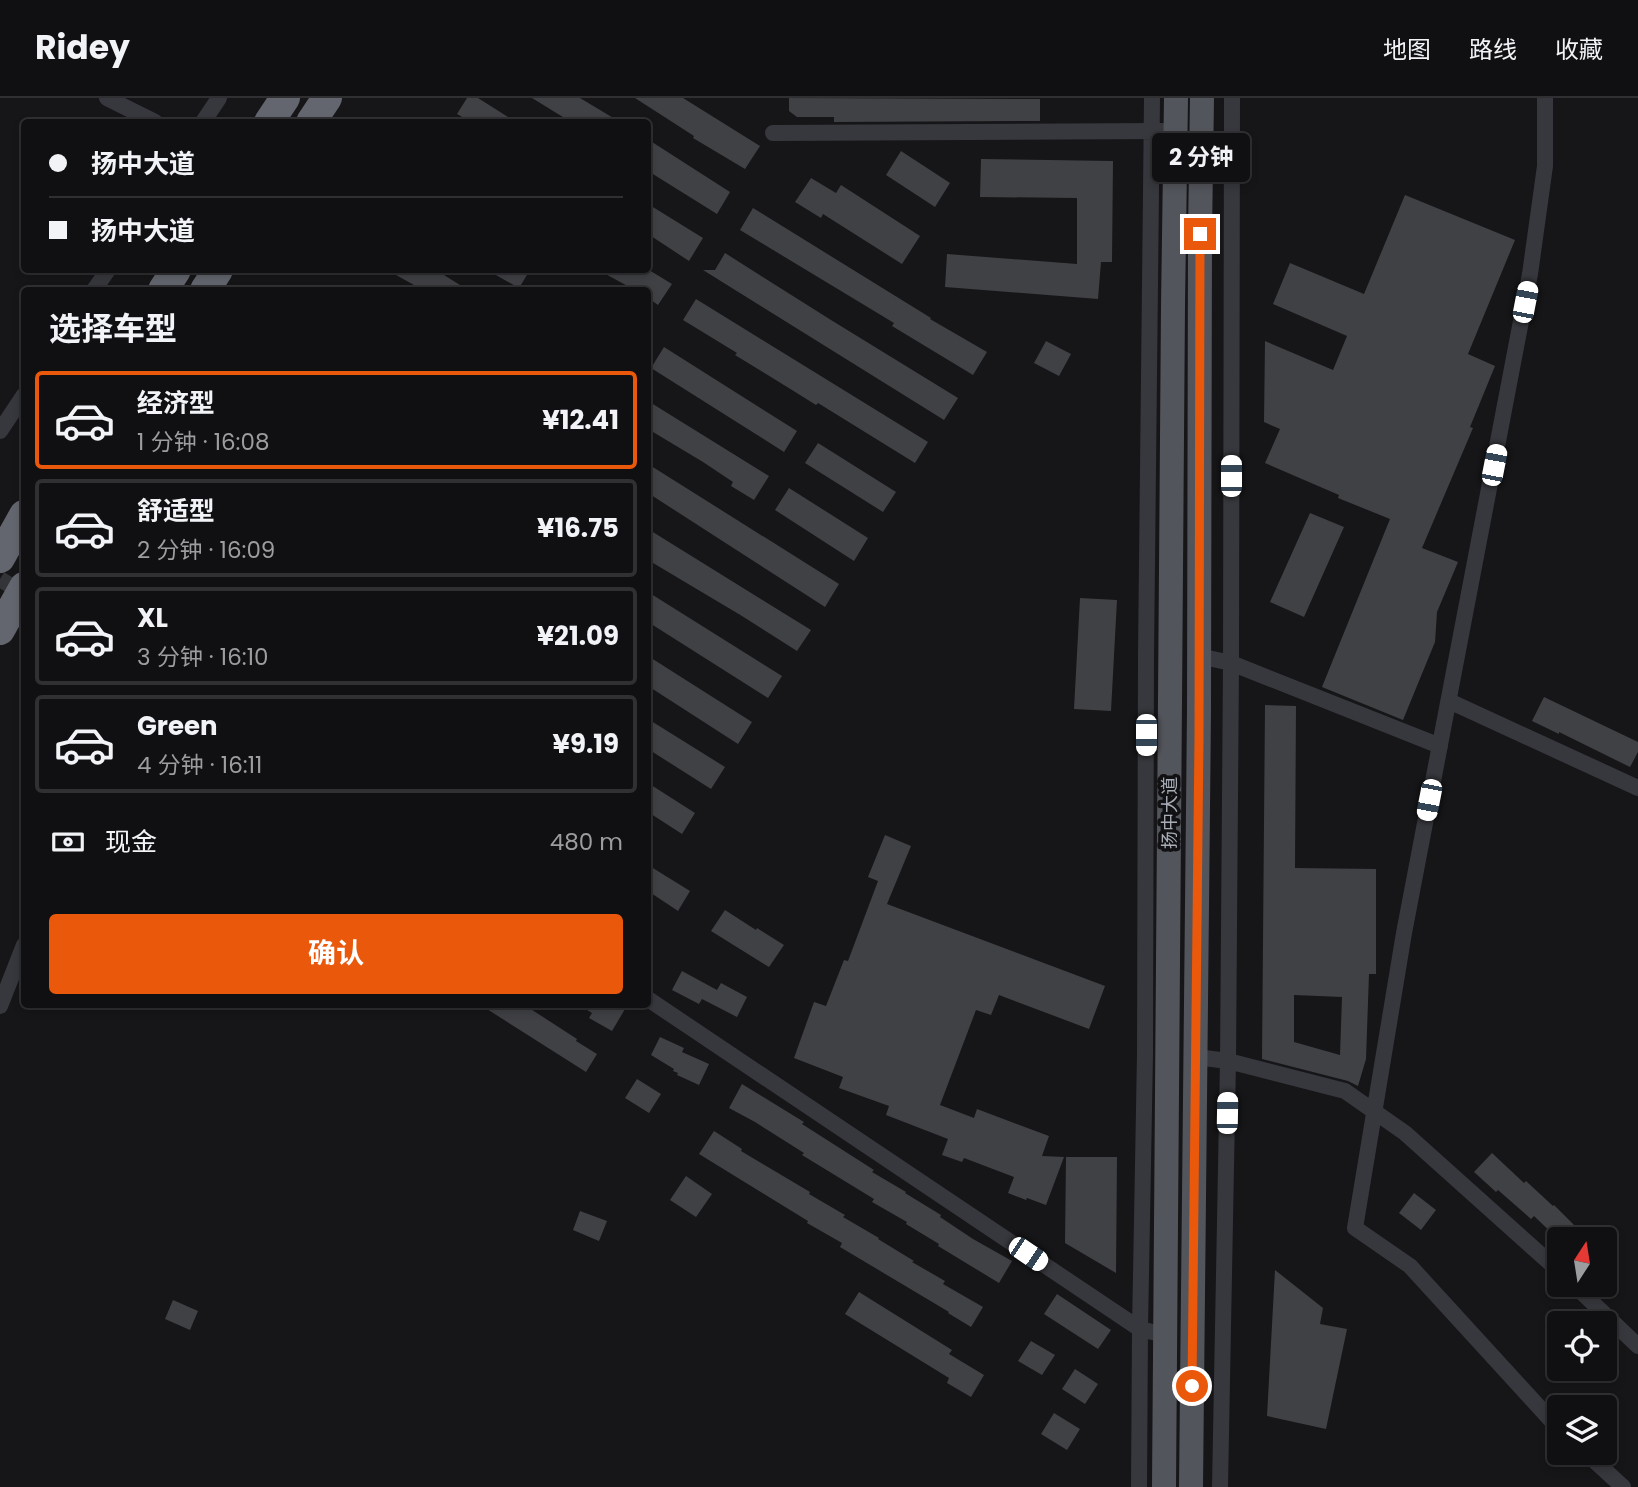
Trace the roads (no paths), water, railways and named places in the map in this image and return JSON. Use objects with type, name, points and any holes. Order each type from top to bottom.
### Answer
[{"type":"highway","points":[[272,119],[285,98]]},
{"type":"highway","points":[[313,119],[327,98]]},
{"type":"highway","points":[[0,558],[21,520]]},
{"type":"highway","points":[[0,630],[21,592]]},
{"type":"main road","name":"扬中大道","points":[[1164,1487],[1172,306],[1164,131],[1176,98]]},
{"type":"main road","name":"扬中大道","points":[[1191,1487],[1202,98]]},
{"type":"main road","points":[[1172,306],[1199,306]]},
{"type":"main road","points":[[1170,654],[1199,656]]},
{"type":"main road","points":[[1167,1055],[1196,1057]]},
{"type":"main road","points":[[1165,1335],[1193,1335]]},
{"type":"street","points":[[107,98],[149,119]]},
{"type":"street","points":[[206,119],[219,98]]},
{"type":"street","points":[[1139,1487],[1145,1054],[1146,655],[1164,131],[1152,98]]},
{"type":"street","points":[[1220,1487],[1228,1061],[1232,98]]},
{"type":"street","points":[[1545,98],[1545,166],[1530,274],[1404,933],[1355,1228],[1410,1266],[1547,1416]]},
{"type":"street","points":[[773,134],[1202,131]]},
{"type":"street","points":[[0,431],[21,400]]},
{"type":"street","points":[[1199,656],[1231,663],[1440,746]]},
{"type":"street","points":[[1448,701],[1638,788]]},
{"type":"street","points":[[0,1006],[21,953]]},
{"type":"street","points":[[651,1001],[1140,1329],[1165,1335]]},
{"type":"street","points":[[1196,1057],[1228,1061],[1345,1091],[1405,1133],[1547,1260]]},
{"type":"street","points":[[1587,1297],[1638,1346]]},
{"type":"street","points":[[1600,1465],[1623,1487]]},
{"type":"tunnel","points":[[0,579],[21,592]]}]
